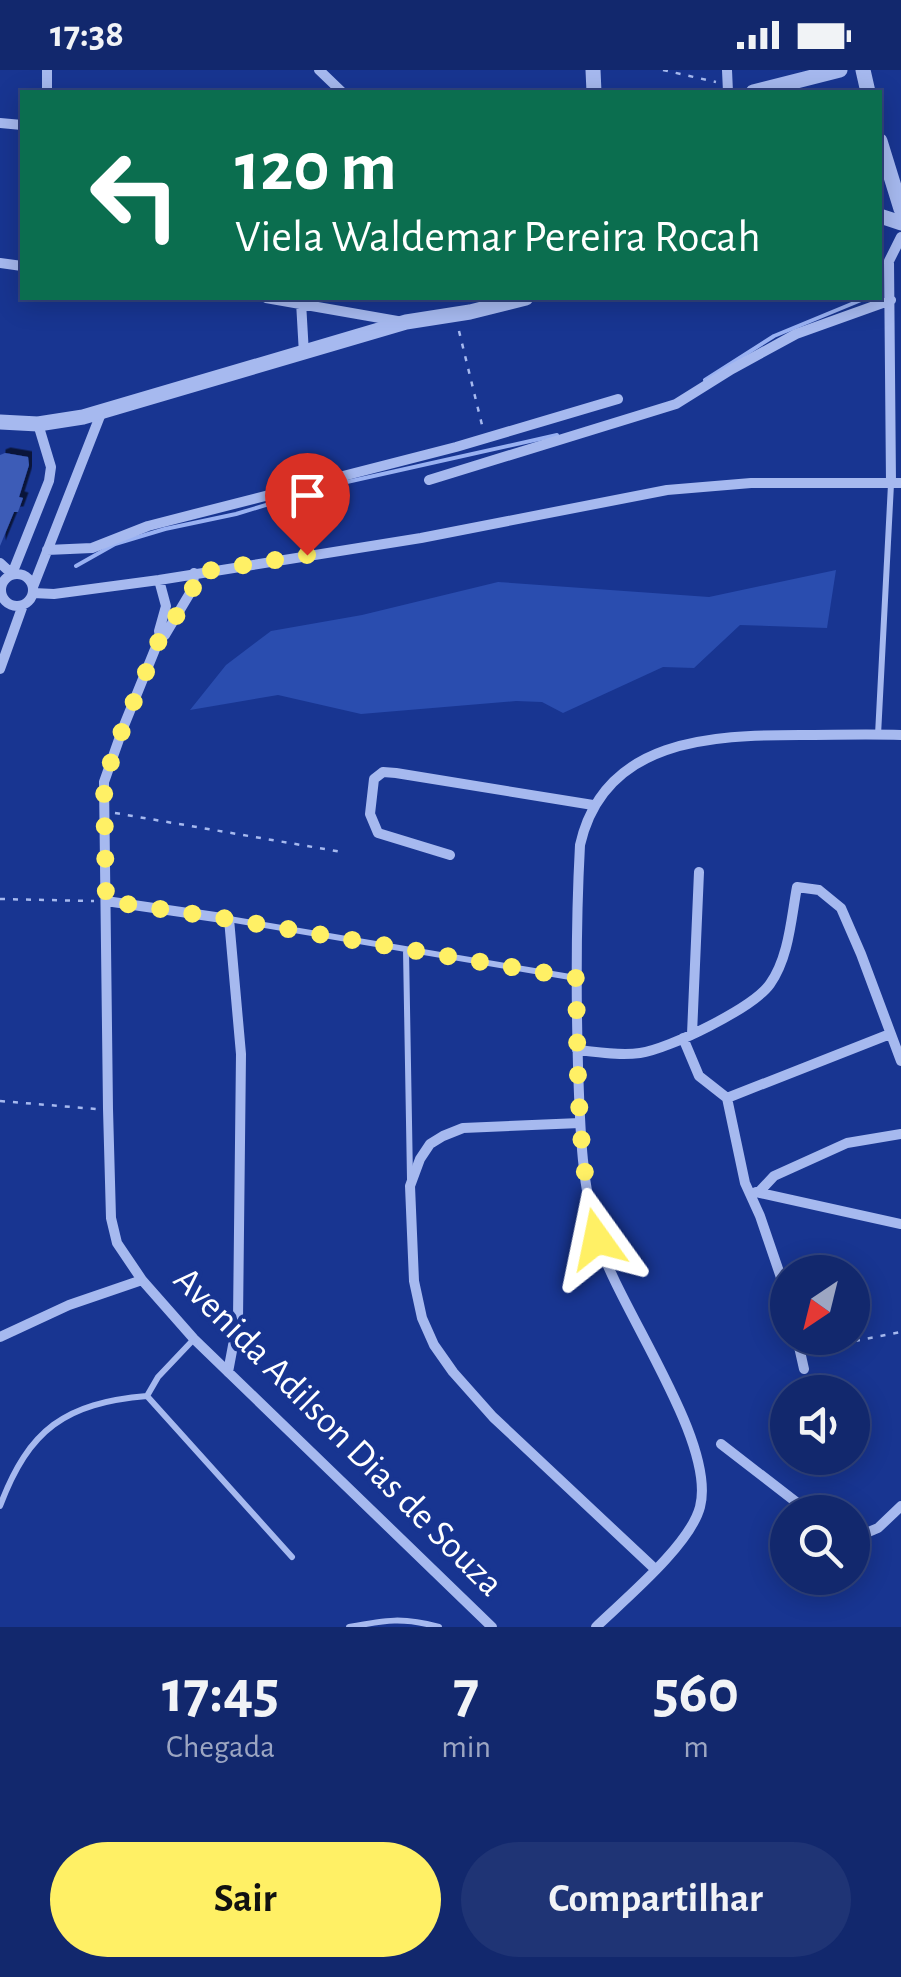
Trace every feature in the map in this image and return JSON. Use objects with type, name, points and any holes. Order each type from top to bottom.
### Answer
[{"type":"street","points":[[320,70],[340,90]]},
{"type":"street","points":[[727,70],[728,88]]},
{"type":"street","points":[[761,90],[840,70]]},
{"type":"street","points":[[882,167],[900,202]]},
{"type":"street","points":[[33,590],[54,594],[159,580],[421,538],[666,490],[752,483],[896,483],[896,347],[890,300],[901,237]]},
{"type":"street","points":[[284,300],[406,322]]},
{"type":"street","points":[[0,422],[38,424],[67,420],[406,322],[514,300]]},
{"type":"street","points":[[428,480],[676,404],[796,334],[890,300]]},
{"type":"street","points":[[302,302],[304,354]]},
{"type":"street","points":[[47,550],[92,548],[148,526],[486,439],[618,399]]},
{"type":"street","points":[[0,669],[102,411]]},
{"type":"street","points":[[12,574],[50,475],[38,424]]},
{"type":"street","points":[[0,562],[12,574]]},
{"type":"street","points":[[23,605],[10,604],[0,594],[4,580],[18,573],[28,578],[33,590]]},
{"type":"street","name":"Avenida Adilson Dias de Souza","points":[[160,638],[193,588],[194,573]]},
{"type":"street","name":"Avenida Adilson Dias de Souza","points":[[159,580],[166,606],[160,638],[104,782],[108,1110],[114,1232],[142,1280],[194,1339],[492,1627]]},
{"type":"street","points":[[596,1627],[684,1538],[700,1506],[703,1483],[690,1432],[610,1274],[589,1205],[580,1123],[576,978],[584,826],[594,804],[621,774],[662,752],[696,741],[736,735],[901,735]]},
{"type":"street","points":[[450,855],[378,834],[370,814],[374,778],[383,772],[396,773],[594,804]]},
{"type":"street","points":[[700,872],[687,1036],[699,1076],[727,1098],[773,1255]]},
{"type":"street","points":[[578,1050],[619,1054],[662,1048],[763,992],[785,951],[797,887],[819,890],[841,908],[901,1061]]},
{"type":"street","points":[[106,901],[229,919],[241,1054],[238,1318],[228,1372]]},
{"type":"street","points":[[727,1098],[890,1034]]},
{"type":"street","points":[[580,1123],[463,1128],[430,1144],[410,1186],[414,1281],[422,1318],[434,1345],[453,1372],[493,1416],[656,1568]]},
{"type":"street","points":[[753,1191],[774,1176],[848,1143],[901,1134]]},
{"type":"street","points":[[753,1191],[901,1224]]},
{"type":"street","points":[[0,1337],[69,1306],[142,1280]]},
{"type":"street","points":[[801,1355],[804,1369]]},
{"type":"street","points":[[721,1444],[787,1495]]},
{"type":"street","points":[[870,1532],[901,1506]]},
{"type":"lane","points":[[878,734],[896,483]]},
{"type":"lane","points":[[229,919],[576,978]]},
{"type":"lane","points":[[406,950],[410,1186]]},
{"type":"lane","points":[[146,1396],[158,1376],[194,1339]]},
{"type":"lane","points":[[0,1506],[24,1456],[54,1424],[76,1410],[111,1399],[146,1396]]},
{"type":"lane","points":[[146,1396],[292,1557]]},
{"type":"lane","points":[[350,1627],[396,1619],[439,1627]]},
{"type":"path","points":[[663,70],[728,88]]},
{"type":"path","points":[[464,308],[486,439]]},
{"type":"path","points":[[104,810],[342,852]]},
{"type":"path","points":[[0,899],[106,901]]},
{"type":"path","points":[[0,1101],[108,1110]]},
{"type":"path","points":[[870,1337],[901,1332]]},
{"type":"shaded area","points":[[836,570],[827,628],[740,625],[694,668],[663,667],[563,713],[542,702],[516,701],[361,714],[278,695],[190,710],[226,665],[271,631],[362,615],[498,582],[709,597]]},
{"type":"building","points":[[0,455],[28,457],[29,465],[18,512],[14,512],[0,546]]},
{"type":"waterway","points":[[705,380],[774,336],[861,300]]},
{"type":"waterway","points":[[76,566],[115,544],[165,529],[236,514],[329,486],[557,435]]},
{"type":"route","points":[[307,555],[194,573],[193,588],[160,638],[104,782],[106,901],[576,978],[580,1123],[597,1239]]}]
